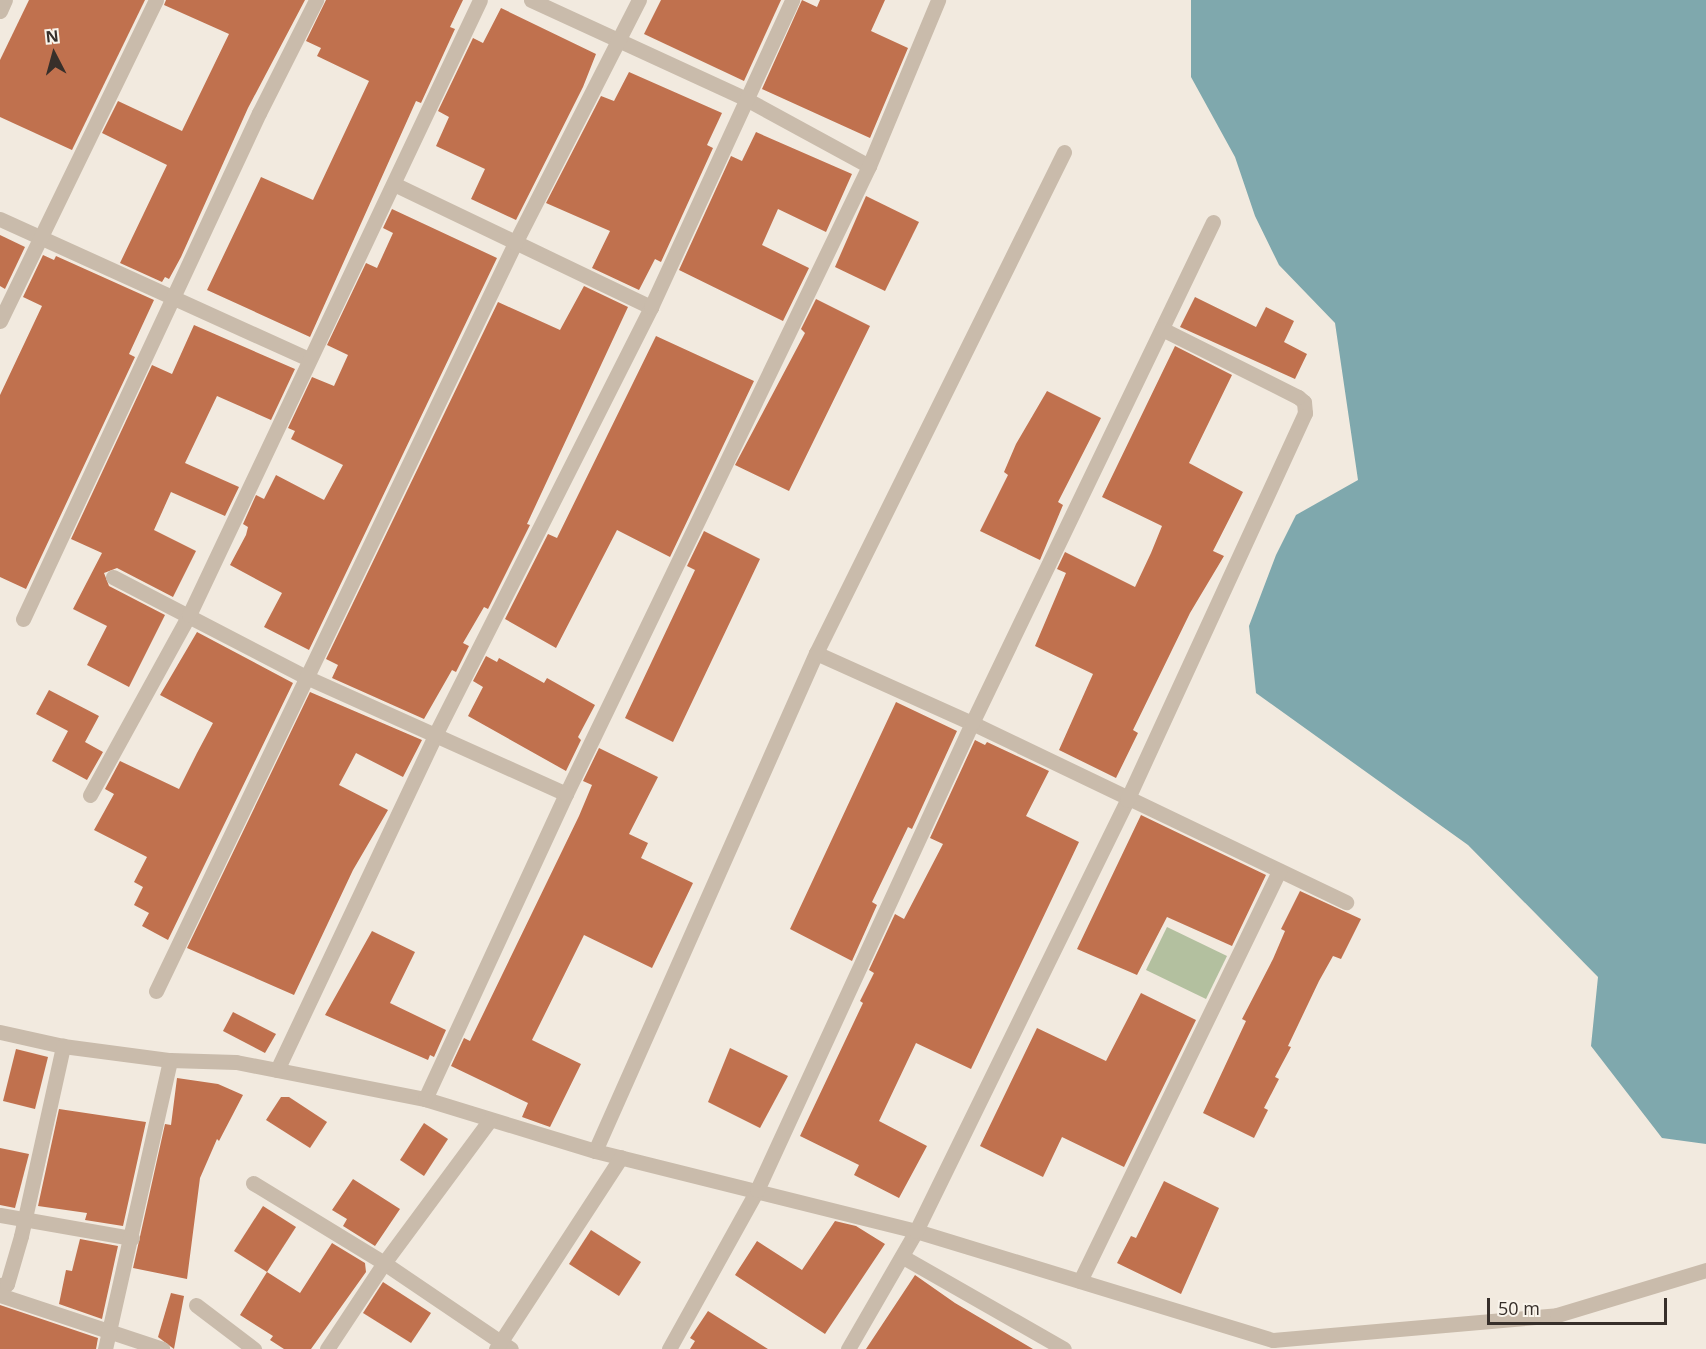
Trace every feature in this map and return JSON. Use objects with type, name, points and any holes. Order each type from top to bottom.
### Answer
[{"type":"street","points":[[0,11],[5,0]]},
{"type":"street","points":[[0,321],[156,0]]},
{"type":"street","points":[[23,619],[259,113],[316,0]]},
{"type":"street","points":[[90,795],[189,615],[309,359],[396,185],[480,0]]},
{"type":"street","points":[[531,0],[746,99],[869,166]]},
{"type":"street","points":[[156,991],[514,243],[620,41],[639,0]]},
{"type":"street","points":[[277,1070],[435,735],[651,307],[792,0]]},
{"type":"street","points":[[425,1099],[566,794],[869,166],[938,0]]},
{"type":"street","points":[[595,1151],[816,653],[1064,152]]},
{"type":"street","points":[[396,185],[651,307]]},
{"type":"street","points":[[0,219],[309,359]]},
{"type":"street","points":[[669,1349],[757,1190],[972,723],[1213,222]]},
{"type":"street","points":[[848,1349],[903,1257],[1127,800],[1306,407],[1298,397],[1162,329]]},
{"type":"street","points":[[113,577],[306,677],[566,794]]},
{"type":"street","points":[[816,653],[972,723],[1127,800],[1346,902]]},
{"type":"street","points":[[1080,1281],[1279,871]]},
{"type":"street","points":[[0,1032],[63,1046],[170,1060],[236,1062],[425,1099],[489,1121],[595,1151],[916,1231],[1080,1281],[1269,1344],[1557,1315],[1706,1270]]},
{"type":"street","points":[[0,1285],[7,1284],[63,1046]]},
{"type":"street","points":[[105,1349],[111,1333],[170,1060]]},
{"type":"street","points":[[327,1349],[384,1263],[489,1121]]},
{"type":"street","points":[[253,1183],[384,1263],[503,1347],[621,1157]]},
{"type":"street","points":[[0,1215],[23,1221],[132,1238]]},
{"type":"street","points":[[903,1257],[1064,1349]]},
{"type":"street","points":[[0,1295],[162,1349]]},
{"type":"street","points":[[196,1305],[254,1349]]},
{"type":"green space","points":[[1167,927],[1227,956],[1206,999],[1146,970]]},
{"type":"water","points":[[1191,0],[1706,0],[1706,1144],[1662,1138],[1591,1046],[1598,977],[1468,845],[1256,693],[1249,626],[1276,555],[1296,515],[1358,480],[1335,323],[1279,265],[1255,216],[1235,157],[1191,77]]},
{"type":"building","points":[[29,0],[145,0],[72,150],[0,117],[0,60]]},
{"type":"building","points":[[166,0],[305,0],[248,108],[181,257],[169,279],[165,277],[162,282],[120,263],[167,165],[102,133],[118,101],[182,131],[229,34],[164,5]]},
{"type":"building","points":[[326,0],[463,0],[450,27],[455,29],[421,103],[416,101],[310,337],[207,290],[261,177],[313,200],[369,81],[317,56],[321,48],[306,41]]},
{"type":"building","points":[[661,0],[781,0],[744,81],[644,34]]},
{"type":"building","points":[[802,0],[817,7],[820,0],[885,0],[871,31],[908,48],[870,138],[762,89]]},
{"type":"building","points":[[501,8],[596,54],[583,87],[516,220],[471,199],[485,169],[436,146],[449,117],[438,111],[473,38],[483,43]]},
{"type":"building","points":[[629,72],[722,113],[707,145],[713,148],[661,262],[655,259],[639,290],[592,268],[610,231],[546,203],[601,96],[614,101]]},
{"type":"building","points":[[756,132],[852,174],[826,232],[778,209],[762,245],[809,268],[783,321],[679,270],[731,156],[742,161]]},
{"type":"building","points":[[866,196],[919,222],[885,291],[835,267]]},
{"type":"building","points":[[392,209],[497,258],[309,650],[264,627],[282,593],[230,565],[246,535],[248,527],[243,524],[256,495],[264,499],[276,475],[324,500],[343,465],[291,439],[295,431],[288,428],[312,377],[334,386],[348,355],[327,345],[366,263],[377,268],[393,233],[383,228]]},
{"type":"building","points":[[0,235],[25,247],[5,289],[0,286]]},
{"type":"building","points":[[43,255],[54,260],[56,256],[154,300],[129,354],[135,357],[26,589],[0,577],[0,395],[42,306],[23,297]]},
{"type":"building","points":[[584,286],[628,307],[527,524],[530,525],[488,609],[484,607],[463,643],[469,646],[456,672],[452,670],[424,719],[332,678],[338,665],[326,659],[498,302],[560,330]]},
{"type":"building","points":[[1195,297],[1256,327],[1266,307],[1294,321],[1284,342],[1307,354],[1295,379],[1180,327]]},
{"type":"building","points":[[816,299],[870,326],[789,491],[735,465],[805,333],[801,329]]},
{"type":"building","points":[[194,325],[295,369],[271,420],[217,396],[185,463],[239,487],[225,516],[171,492],[154,530],[196,551],[173,597],[117,568],[104,573],[109,586],[165,615],[129,687],[87,665],[107,626],[73,609],[102,553],[71,539],[152,365],[172,374]]},
{"type":"building","points":[[656,336],[754,381],[670,557],[617,530],[556,648],[505,619],[548,534],[557,538]]},
{"type":"building","points":[[1175,346],[1232,375],[1189,463],[1243,492],[1213,551],[1224,556],[1190,613],[1133,730],[1138,733],[1116,778],[1059,750],[1093,674],[1035,646],[1066,573],[1057,569],[1065,552],[1135,587],[1151,553],[1162,526],[1102,497]]},
{"type":"building","points":[[1047,391],[1101,418],[1058,502],[1063,505],[1040,560],[980,531],[1008,475],[1004,472],[1016,444]]},
{"type":"building","points":[[704,531],[760,559],[673,742],[625,718],[695,570],[687,566]]},
{"type":"building","points":[[197,632],[293,683],[168,940],[142,926],[149,913],[134,905],[143,887],[134,882],[147,857],[94,830],[114,794],[105,789],[120,761],[179,789],[213,723],[160,695]]},
{"type":"building","points":[[486,656],[497,662],[499,658],[544,683],[547,678],[595,705],[578,737],[581,740],[566,771],[468,716],[483,687],[473,681]]},
{"type":"building","points":[[49,690],[99,716],[85,742],[103,752],[87,780],[52,761],[68,731],[36,714]]},
{"type":"building","points":[[310,692],[422,740],[403,777],[356,753],[339,785],[388,810],[353,870],[294,995],[187,948]]},
{"type":"building","points":[[896,702],[957,731],[912,829],[908,827],[872,902],[877,905],[852,961],[790,929]]},
{"type":"building","points":[[975,740],[985,745],[987,742],[1049,771],[1026,816],[1079,842],[971,1069],[916,1043],[879,1121],[927,1146],[899,1198],[854,1175],[859,1165],[800,1136],[863,1003],[860,1001],[874,973],[869,970],[895,914],[904,919],[943,844],[930,838]]},
{"type":"building","points":[[599,748],[658,777],[629,834],[648,843],[641,858],[693,883],[652,968],[584,935],[532,1040],[581,1064],[550,1127],[522,1117],[528,1103],[451,1066],[464,1038],[470,1041],[579,816],[592,785],[583,781]]},
{"type":"building","points":[[1141,815],[1266,875],[1232,946],[1167,917],[1137,975],[1077,949]]},
{"type":"building","points":[[1300,891],[1361,919],[1341,959],[1333,956],[1319,981],[1288,1046],[1291,1047],[1275,1077],[1279,1079],[1264,1108],[1268,1110],[1254,1138],[1203,1113],[1246,1021],[1242,1019],[1273,959],[1285,931],[1281,929]]},
{"type":"building","points":[[372,931],[415,952],[390,1003],[446,1030],[434,1057],[430,1055],[428,1060],[325,1015]]},
{"type":"building","points":[[1141,993],[1196,1020],[1124,1167],[1062,1137],[1043,1177],[980,1146],[1037,1028],[1106,1061]]},
{"type":"building","points":[[233,1012],[276,1034],[265,1053],[223,1031]]},
{"type":"building","points":[[730,1048],[788,1076],[760,1128],[708,1102]]},
{"type":"building","points":[[16,1049],[48,1057],[35,1109],[3,1101]]},
{"type":"building","points":[[177,1078],[218,1084],[243,1095],[219,1141],[217,1139],[200,1178],[187,1279],[133,1268],[165,1124],[171,1125]]},
{"type":"building","points":[[281,1097],[289,1097],[327,1122],[310,1148],[266,1120]]},
{"type":"building","points":[[59,1109],[146,1122],[123,1226],[85,1220],[87,1213],[38,1206]]},
{"type":"building","points":[[424,1123],[448,1139],[424,1176],[400,1160]]},
{"type":"building","points":[[0,1148],[29,1154],[15,1208],[0,1205]]},
{"type":"building","points":[[353,1179],[400,1209],[375,1246],[343,1226],[347,1219],[332,1210]]},
{"type":"building","points":[[1164,1181],[1219,1208],[1181,1294],[1117,1263],[1131,1236],[1136,1238]]},
{"type":"building","points":[[263,1206],[296,1227],[267,1272],[234,1251]]},
{"type":"building","points":[[835,1221],[856,1226],[885,1244],[825,1334],[735,1275],[757,1241],[802,1270]]},
{"type":"building","points":[[591,1230],[641,1262],[619,1296],[569,1264]]},
{"type":"building","points":[[80,1239],[118,1246],[102,1319],[59,1304],[66,1270],[72,1271]]},
{"type":"building","points":[[332,1243],[365,1263],[366,1272],[311,1349],[284,1349],[270,1340],[273,1336],[240,1315],[267,1272],[300,1293]]},
{"type":"building","points":[[915,1275],[955,1303],[1033,1349],[866,1349]]},
{"type":"building","points":[[383,1282],[431,1313],[411,1343],[363,1313]]},
{"type":"building","points":[[171,1293],[184,1296],[174,1349],[158,1337]]},
{"type":"building","points":[[0,1305],[98,1338],[96,1349],[0,1349]]},
{"type":"building","points":[[708,1311],[768,1349],[690,1349],[695,1341],[690,1338]]}]
